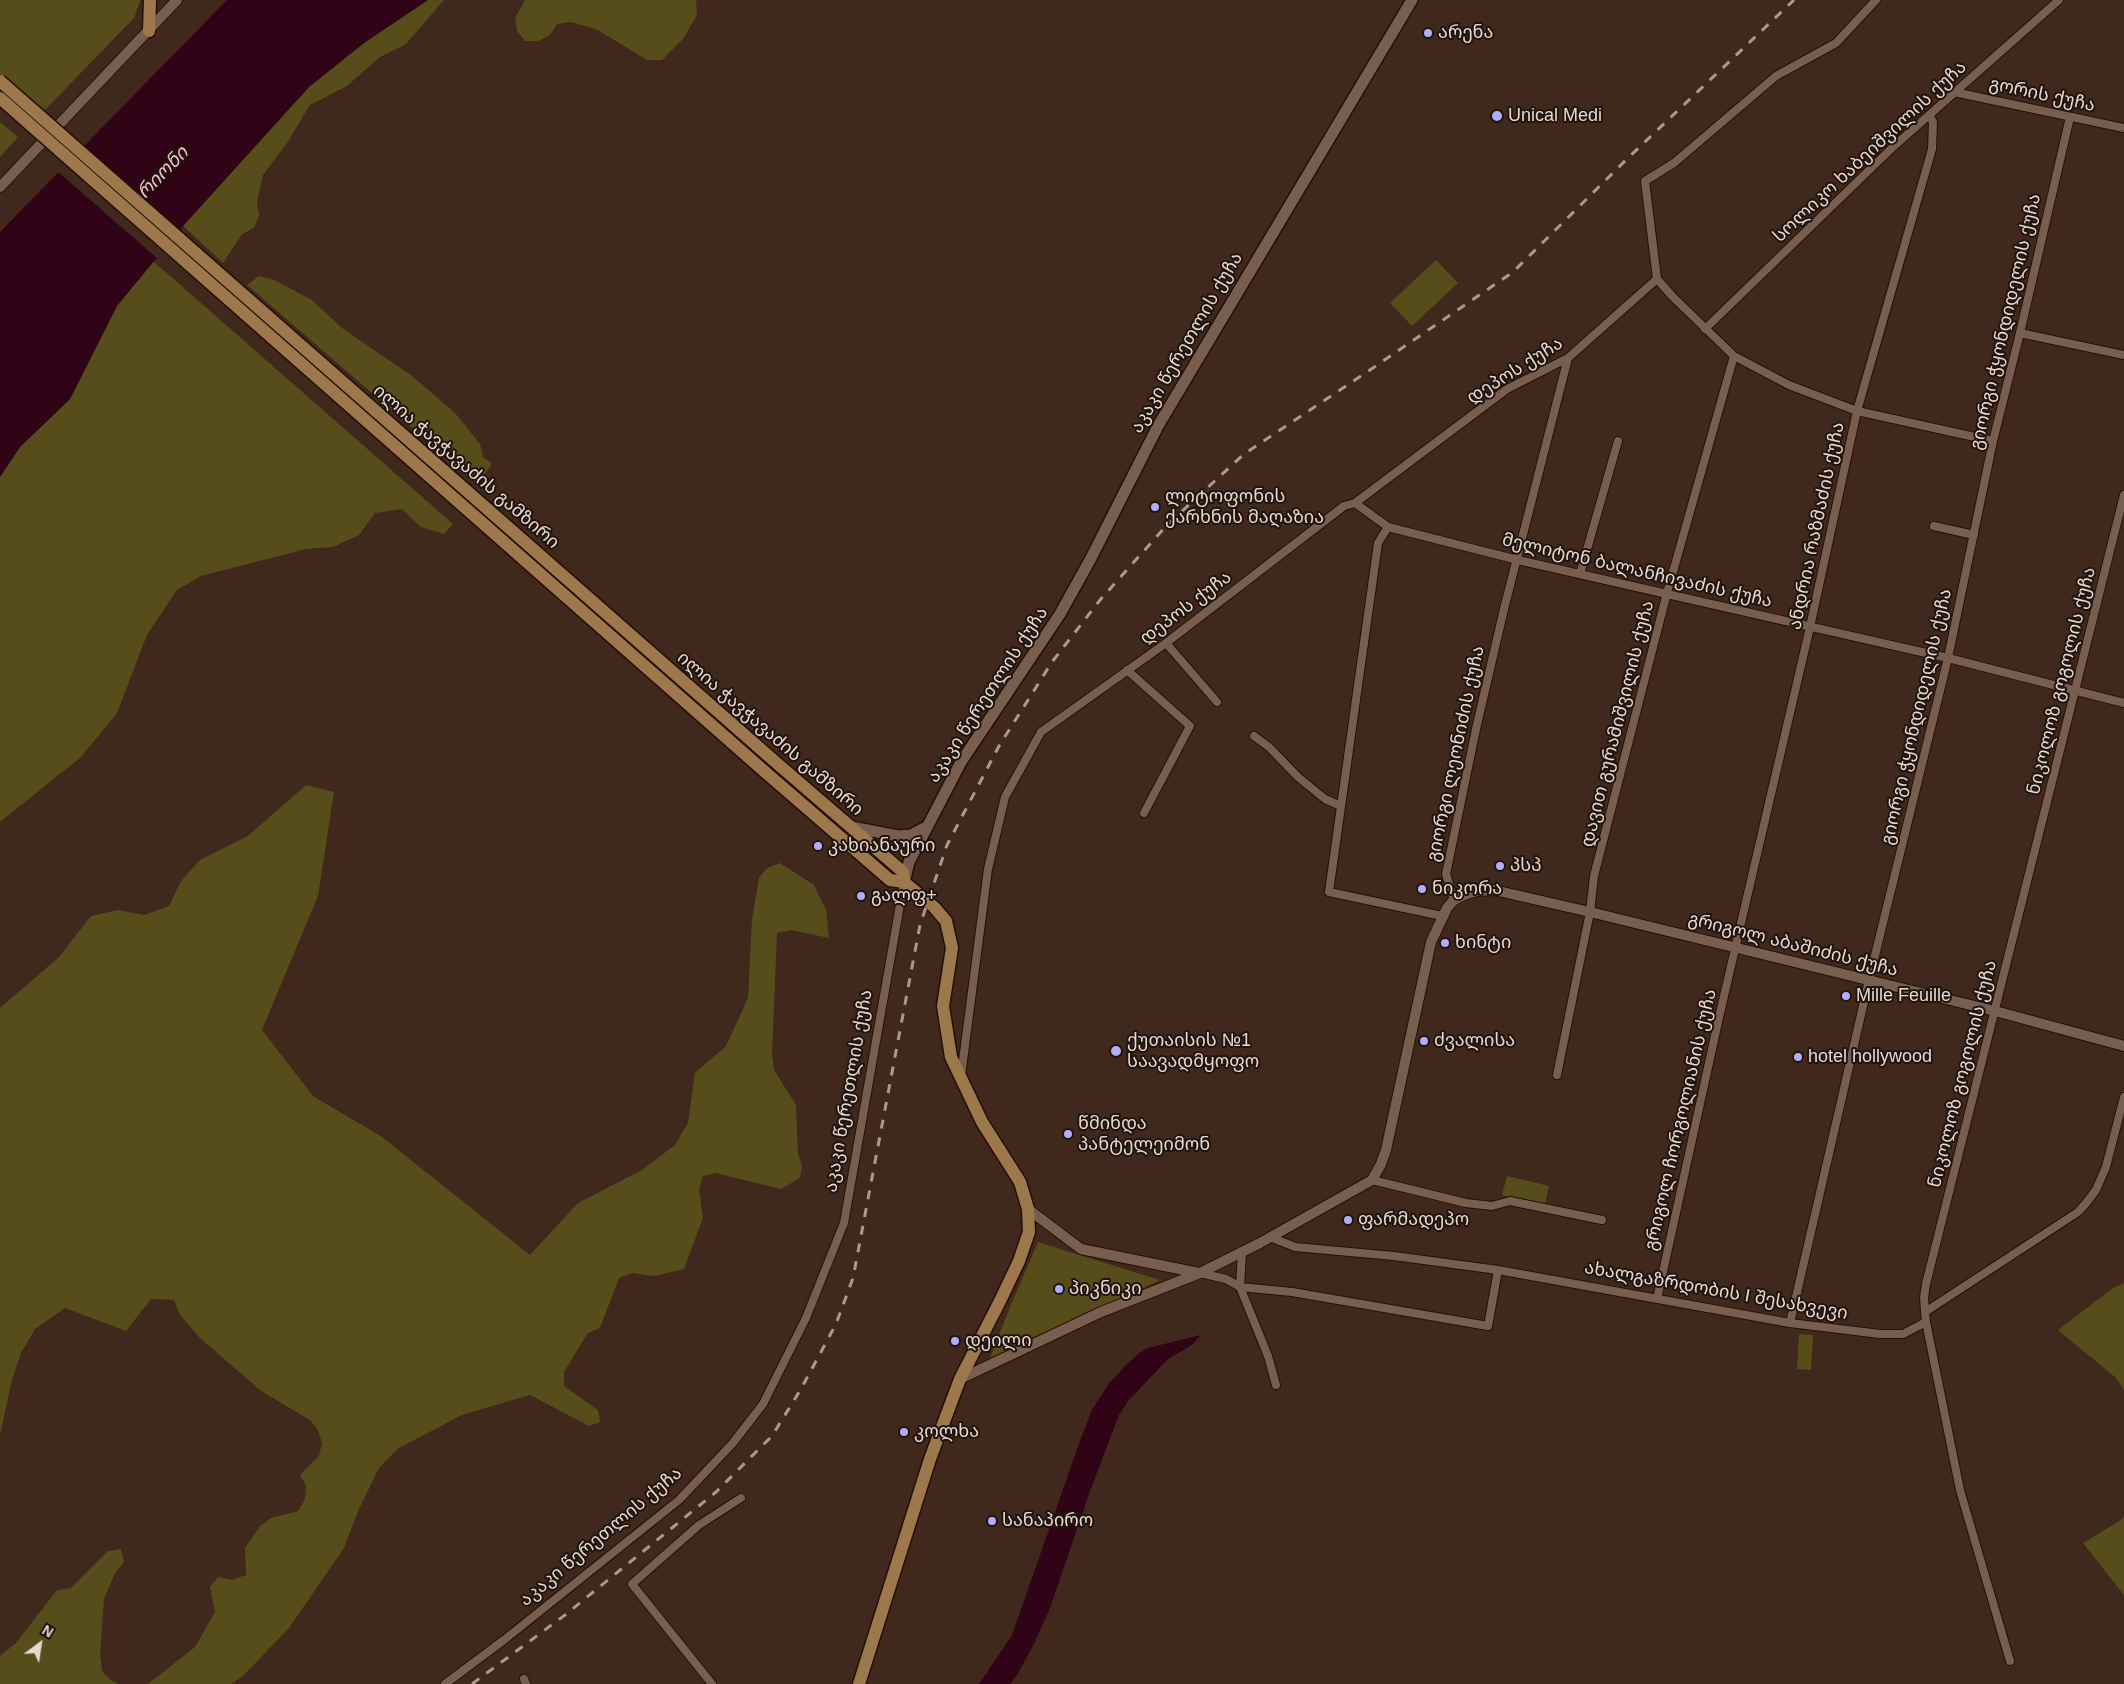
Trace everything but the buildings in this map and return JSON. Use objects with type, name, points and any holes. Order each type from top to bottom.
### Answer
[{"type":"main road","points":[[149,31],[150,0]]},
{"type":"main road","name":"აკაკი წერეთლის ქუჩა","points":[[904,882],[909,862],[961,762],[1060,614],[1090,560],[1158,426],[1412,0]]},
{"type":"main road","name":"ილია ჭავჭავაძის გამზირი","points":[[0,81],[903,872],[904,882],[890,880],[764,771],[0,98]]},
{"type":"main road","points":[[852,828],[898,836],[911,835],[928,826]]},
{"type":"main road","points":[[859,1684],[927,1468],[960,1379],[1019,1261],[1029,1232],[1028,1209],[1020,1182],[982,1122],[950,1057],[943,1006],[952,948],[949,928],[941,914],[904,882]]},
{"type":"street","points":[[0,187],[177,0]]},
{"type":"street","points":[[1876,0],[1836,43],[1776,76],[1674,163],[1645,181],[1656,278],[1734,356],[1789,385],[1857,411],[1993,440]]},
{"type":"street","name":"სოლიკო ხაბეიშვილის ქუჩა","points":[[1705,329],[1893,147],[2060,0]]},
{"type":"street","name":"გორის ქუჩა","points":[[1954,92],[2124,128]]},
{"type":"street","name":"ანდრია რაზმაძის ქუჩა","points":[[1735,947],[1810,627],[1857,411],[1932,149],[1933,122],[1929,115]]},
{"type":"street","name":"გიორგი ჭყონდიდელის ქუჩა","points":[[1790,1323],[1869,980],[1948,658],[1993,440],[2020,333],[2070,116]]},
{"type":"street","name":"დეპოს ქუჩა","points":[[961,1078],[988,869],[1005,797],[1040,732],[1166,643],[1344,506],[1355,503],[1507,390],[1568,358],[1656,278]]},
{"type":"street","points":[[2020,333],[2124,355]]},
{"type":"street","name":"დავით გურამიშვილის ქუჩა","points":[[1557,1075],[1590,912],[1594,876],[1667,593],[1734,356]]},
{"type":"street","name":"გიორგი ლეონიძის ქუჩა","points":[[1454,900],[1446,874],[1476,729],[1504,609],[1568,358]]},
{"type":"street","points":[[1580,574],[1618,441]]},
{"type":"street","name":"ნიკოლოზ გოგოლის ქუჩა","points":[[2010,1661],[1960,1490],[1926,1322],[1926,1284],[2124,495]]},
{"type":"street","name":"მელიტონ ბალანჩივაძის ქუჩა","points":[[1355,503],[1388,527],[1518,560],[1948,658],[2124,703]]},
{"type":"street","points":[[1934,526],[1974,534]]},
{"type":"street","points":[[1388,527],[1378,543],[1329,892],[1442,916]]},
{"type":"street","points":[[1166,643],[1217,702]]},
{"type":"street","points":[[1127,670],[1190,726],[1144,813]]},
{"type":"street","points":[[1254,736],[1318,794],[1341,806]]},
{"type":"street","name":"აკაკი წერეთლის ქუჩა","points":[[445,1684],[504,1640],[679,1500],[732,1444],[763,1404],[806,1318],[844,1223],[904,882]]},
{"type":"street","name":"გრიგოლ აბაშიძის ქუჩა","points":[[1454,900],[1477,891],[1494,890],[1995,1011],[2124,1046]]},
{"type":"street","points":[[960,1379],[1101,1312],[1200,1273],[1270,1237],[1372,1180],[1386,1150],[1431,942],[1442,916],[1454,900]]},
{"type":"street","name":"გრიგოლ ჩორგოლიანის ქუჩა","points":[[1657,1299],[1735,947]]},
{"type":"street","points":[[1925,1312],[2078,1212],[2096,1190],[2106,1166],[2124,1097]]},
{"type":"street","points":[[1372,1180],[1466,1203],[1492,1206],[1510,1201],[1602,1220]]},
{"type":"street","points":[[1028,1209],[1081,1249],[1226,1279],[1240,1287],[1292,1292],[1488,1326],[1498,1270]]},
{"type":"street","name":"ახალგაზრდობის I შესახვევი","points":[[1270,1237],[1294,1247],[1394,1256],[1498,1270],[1790,1323],[1880,1334],[1903,1334],[1926,1322]]},
{"type":"street","points":[[1242,1252],[1240,1287],[1268,1356],[1276,1385]]},
{"type":"street","points":[[712,1684],[632,1584],[699,1525],[740,1498]]},
{"type":"shaded area","points":[[0,0],[140,1],[134,18],[44,111],[0,74]]},
{"type":"shaded area","points":[[428,0],[444,0],[406,44],[380,57],[347,86],[310,105],[287,143],[263,175],[257,202],[259,216],[254,228],[242,234],[223,263],[183,226],[309,87],[364,43]]},
{"type":"shaded area","points":[[525,0],[696,0],[697,15],[683,39],[662,60],[647,60],[598,30],[571,22],[557,24],[550,35],[538,41],[525,41],[517,31],[515,18]]},
{"type":"shaded area","points":[[0,122],[18,137],[0,157]]},
{"type":"shaded area","points":[[1436,260],[1458,283],[1412,326],[1390,303]]},
{"type":"shaded area","points":[[153,261],[453,524],[444,534],[421,527],[402,509],[375,513],[359,535],[333,547],[306,549],[201,576],[177,590],[147,635],[117,713],[81,757],[0,822],[0,477],[20,447],[70,399],[117,306]]},
{"type":"shaded area","points":[[259,276],[274,280],[312,300],[342,328],[412,376],[456,414],[480,444],[483,457],[492,464],[477,484],[247,285]]},
{"type":"shaded area","points":[[306,785],[334,792],[318,896],[262,1030],[313,1096],[382,1137],[530,1255],[578,1203],[642,1170],[675,1145],[688,1123],[695,1073],[726,1046],[748,998],[752,919],[759,878],[767,868],[780,863],[814,885],[826,910],[829,938],[791,930],[777,933],[772,1056],[774,1070],[796,1105],[798,1154],[802,1166],[800,1178],[781,1189],[715,1173],[703,1176],[699,1189],[703,1218],[684,1269],[654,1276],[632,1273],[619,1278],[600,1328],[588,1333],[564,1372],[564,1386],[598,1410],[600,1422],[589,1426],[530,1395],[462,1415],[399,1448],[379,1468],[359,1509],[344,1548],[289,1628],[243,1676],[232,1684],[148,1684],[195,1647],[215,1612],[210,1587],[218,1577],[232,1580],[246,1575],[245,1548],[260,1526],[271,1518],[298,1511],[305,1499],[306,1485],[300,1475],[319,1456],[322,1443],[318,1430],[310,1420],[261,1391],[199,1337],[180,1315],[174,1300],[151,1299],[126,1331],[65,1308],[35,1329],[21,1353],[12,1380],[0,1435],[0,1008],[59,957],[91,916],[118,910],[144,915],[169,906],[181,881],[200,860],[248,836]]},
{"type":"shaded area","points":[[1507,1176],[1549,1186],[1545,1205],[1502,1195]]},
{"type":"shaded area","points":[[1038,1242],[1160,1280],[988,1363],[1012,1302]]},
{"type":"shaded area","points":[[2124,1283],[2124,1390],[2115,1377],[2058,1330],[2113,1288]]},
{"type":"shaded area","points":[[1799,1334],[1813,1335],[1811,1370],[1797,1369]]},
{"type":"shaded area","points":[[2124,1516],[2124,1595],[2083,1543],[2121,1520]]},
{"type":"shaded area","points":[[121,1549],[124,1562],[115,1573],[104,1599],[100,1655],[102,1671],[112,1681],[119,1684],[0,1684],[0,1656],[16,1643],[57,1590],[71,1588],[108,1551]]},
{"type":"water","name":"რიონი","points":[[227,0],[428,0],[364,43],[309,87],[183,226],[117,306],[70,399],[20,447],[0,477],[0,232]]},
{"type":"water","points":[[1201,1335],[1192,1345],[1168,1359],[1129,1400],[1119,1415],[1090,1491],[1050,1608],[1034,1644],[1017,1675],[1010,1684],[979,1684],[1012,1635],[1092,1410],[1108,1385],[1139,1353],[1148,1348]]},
{"type":"pier","points":[[82,145],[181,232],[158,259],[57,171]]},
{"type":"railway","points":[[472,1684],[565,1615],[716,1492],[772,1436],[801,1389],[836,1324],[853,1278],[920,925],[947,845],[999,746],[1052,662],[1100,600],[1167,525],[1244,454],[1513,272],[1628,158],[1794,0]]},
{"type":"place","name":"არენა","points":[[1428,33]]},
{"type":"place","name":"Unical Medi","points":[[1497,116]]},
{"type":"place","name":"ლიტოფონის ქარხნის მაღაზია","points":[[1155,507]]},
{"type":"place","name":"კახიანაური","points":[[818,846]]},
{"type":"place","name":"პსპ","points":[[1500,866]]},
{"type":"place","name":"ნიკორა","points":[[1422,889]]},
{"type":"place","name":"გალფ+","points":[[861,896]]},
{"type":"place","name":"ხინტი","points":[[1445,943]]},
{"type":"place","name":"Mille Feuille","points":[[1846,996]]},
{"type":"place","name":"ძვალისა","points":[[1424,1041]]},
{"type":"place","name":"ქუთაისის №1 საავადმყოფო","points":[[1116,1051]]},
{"type":"place","name":"hotel hollywood","points":[[1798,1057]]},
{"type":"place","name":"წმინდა პანტელეიმონ","points":[[1068,1134]]},
{"type":"place","name":"ფარმადეპო","points":[[1348,1220]]},
{"type":"place","name":"პიკნიკი","points":[[1059,1289]]},
{"type":"place","name":"დეილი","points":[[955,1341]]},
{"type":"place","name":"კოლხა","points":[[904,1432]]},
{"type":"place","name":"სანაპირო","points":[[992,1521]]}]
